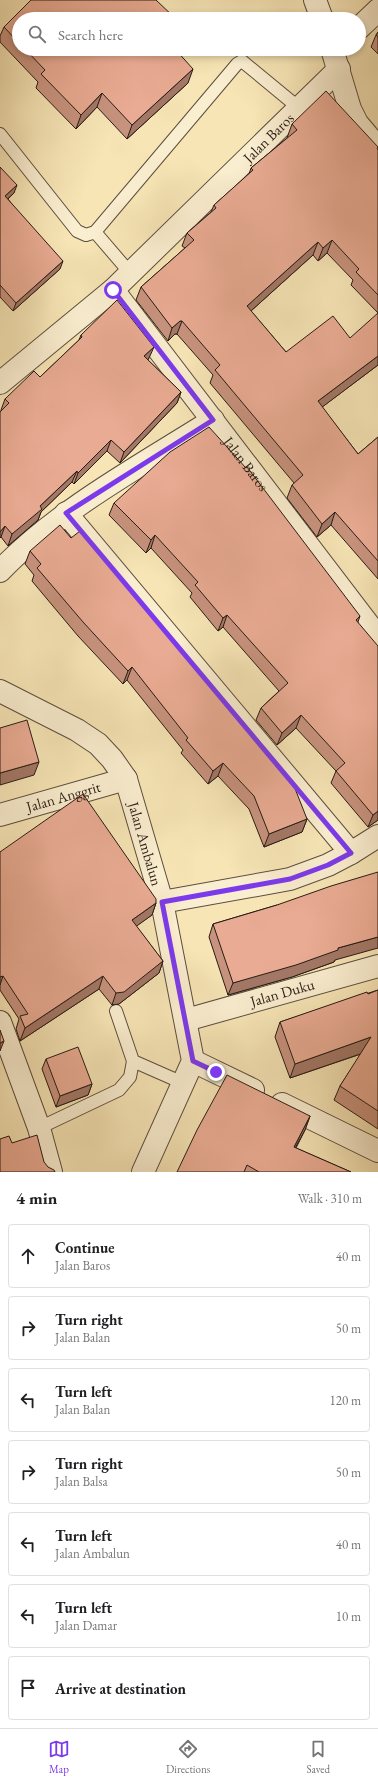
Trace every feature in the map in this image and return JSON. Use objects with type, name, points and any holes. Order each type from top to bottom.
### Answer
[{"type":"street","points":[[315,0],[319,12]]},
{"type":"street","points":[[366,21],[378,10]]},
{"type":"street","name":"Jalan Baros","points":[[0,383],[131,274],[299,108],[334,56]]},
{"type":"street","points":[[335,56],[350,109],[356,123],[378,148]]},
{"type":"street","name":"Jalan Baros","points":[[113,290],[378,637]]},
{"type":"street","points":[[0,571],[66,513],[213,420]]},
{"type":"street","points":[[66,513],[351,853]]},
{"type":"street","name":"Jalan Ambalun","points":[[0,691],[77,730],[98,744],[112,759],[126,780],[162,902],[193,1061]]},
{"type":"street","name":"Jalan Anggrit","points":[[0,815],[126,780]]},
{"type":"street","points":[[162,902],[290,879],[322,867],[351,853],[378,836]]},
{"type":"street","name":"Jalan Duku","points":[[186,1020],[378,966]]},
{"type":"street","points":[[0,1022],[39,1128],[51,1172]]},
{"type":"street","points":[[143,1172],[193,1061],[378,1151]]},
{"type":"lane","points":[[0,134],[77,230],[86,235],[95,232],[237,64],[242,61],[299,108]]},
{"type":"lane","points":[[95,232],[131,274]]},
{"type":"lane","points":[[39,1128],[119,1090],[130,1077],[133,1061],[116,1011]]},
{"type":"lane","points":[[133,1061],[183,1083]]},
{"type":"building","points":[[31,0],[156,0],[169,12],[19,12]]},
{"type":"building","points":[[12,19],[12,36],[4,27]]},
{"type":"building","points":[[32,56],[181,56],[193,69],[132,125],[102,93],[81,115],[41,74],[45,70]]},
{"type":"building","points":[[326,91],[378,147],[378,295],[356,272],[359,269],[332,240],[323,248],[318,242],[247,306],[286,352],[333,316],[350,338],[378,313],[378,356],[318,401],[358,454],[378,437],[378,561],[335,512],[322,524],[292,485],[303,475],[215,370],[220,365],[182,321],[172,328],[141,287],[194,240],[187,233],[216,208],[214,205],[253,170],[251,168],[297,130],[292,124]]},
{"type":"building","points":[[0,167],[17,185],[5,196],[63,261],[16,303],[0,285]]},
{"type":"building","points":[[117,300],[154,347],[144,356],[181,392],[124,452],[111,440],[78,473],[77,471],[40,506],[42,509],[12,534],[5,526],[0,532],[0,412],[9,403],[5,399],[34,371],[40,377],[82,337],[81,335]]},
{"type":"building","points":[[209,427],[246,468],[247,467],[360,616],[356,620],[378,646],[378,811],[373,815],[336,771],[345,763],[301,715],[282,733],[261,708],[288,683],[227,615],[223,618],[195,585],[198,582],[155,535],[151,540],[114,503],[170,452]]},
{"type":"building","points":[[60,525],[71,538],[80,531],[294,786],[307,819],[269,834],[254,796],[223,763],[213,771],[186,740],[188,738],[132,667],[128,671],[83,622],[37,568],[41,564],[30,551]]},
{"type":"building","points":[[27,720],[39,762],[0,773],[0,728]]},
{"type":"building","points":[[83,794],[156,899],[156,903],[132,920],[163,961],[124,992],[116,993],[103,976],[25,1028],[20,1016],[28,1014],[3,976],[0,977],[0,852]]},
{"type":"building","points":[[378,872],[378,937],[338,948],[338,950],[296,965],[233,983],[213,924]]},
{"type":"building","points":[[378,990],[378,1111],[340,1086],[371,1037],[295,1064],[280,1022],[367,992],[368,994]]},
{"type":"building","points":[[0,1030],[4,1041],[0,1043]]},
{"type":"building","points":[[78,1047],[92,1084],[60,1096],[46,1059]]},
{"type":"building","points":[[227,1075],[310,1116],[294,1147],[351,1172],[259,1172],[247,1165],[244,1172],[177,1172],[197,1130]]},
{"type":"building","points":[[37,1135],[44,1162],[55,1172],[0,1172],[0,1139],[9,1136],[12,1143]]},
{"type":"route","points":[[113,290],[213,420],[66,513],[351,853],[328,865],[290,879],[162,902],[193,1061],[216,1072]]}]
